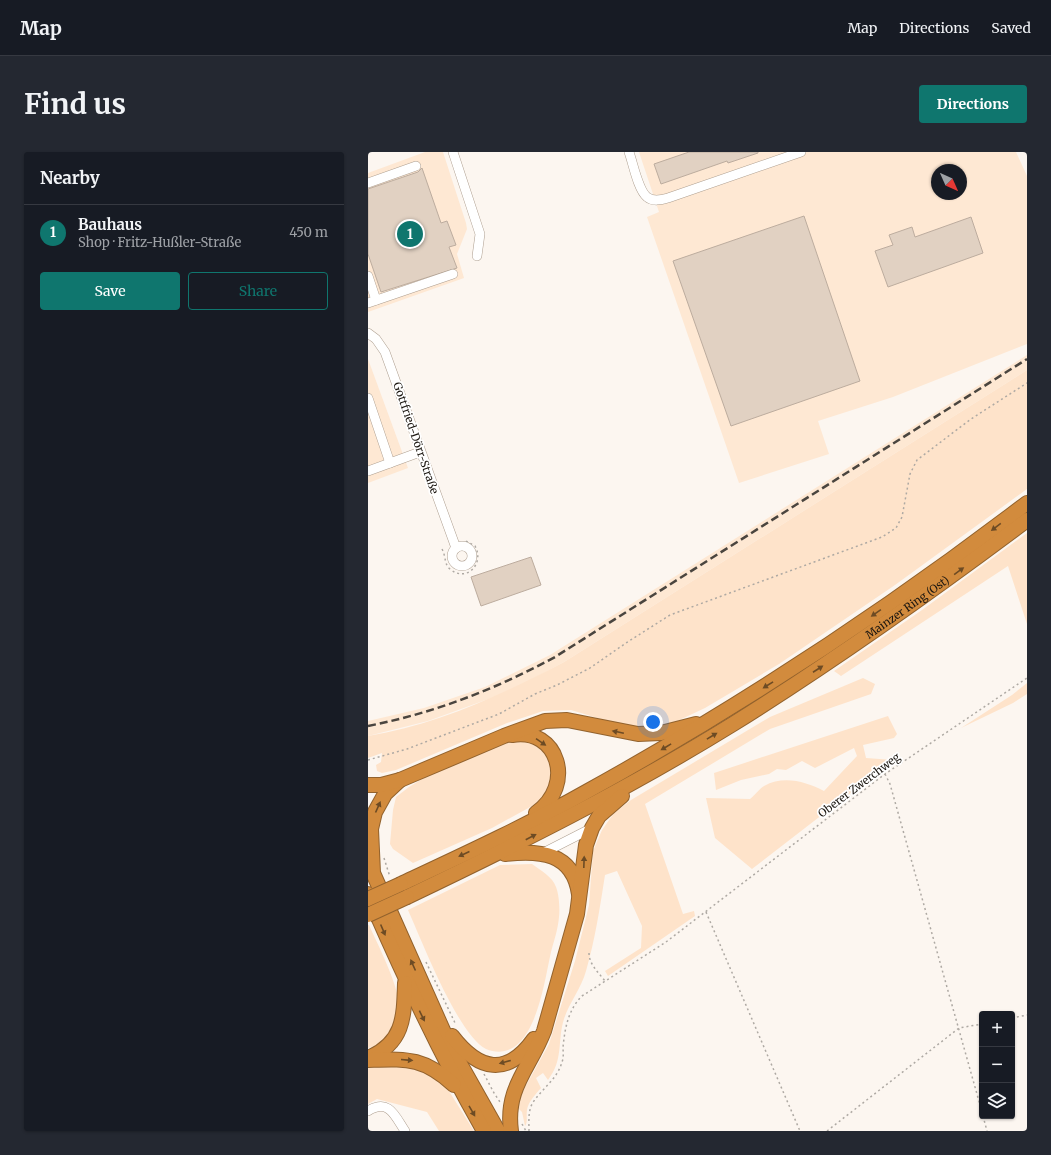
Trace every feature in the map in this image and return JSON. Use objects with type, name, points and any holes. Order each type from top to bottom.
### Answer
[{"type":"highway","name":"Mainzer Ring (Ost)","points":[[724,713],[836,641],[908,591],[1027,503]]},
{"type":"highway","name":"Mainzer Ring (Ost)","points":[[666,763],[785,690],[916,602],[1027,520]]},
{"type":"highway","points":[[368,785],[381,785],[400,780],[533,724],[556,720],[578,721],[626,733],[661,733],[699,723],[724,713]]},
{"type":"highway","points":[[368,899],[396,882],[500,837],[585,793],[724,713]]},
{"type":"highway","points":[[500,837],[545,805],[556,791],[559,775],[559,767],[553,753],[541,741],[525,735],[504,736]]},
{"type":"highway","points":[[511,1131],[510,1114],[513,1093],[519,1078],[540,1040],[548,1014],[577,914],[585,849],[592,828],[599,816],[611,805],[666,763]]},
{"type":"highway","points":[[368,915],[496,855],[666,763]]},
{"type":"highway","points":[[400,780],[385,794],[375,812],[372,829],[372,873],[435,1014],[474,1090],[498,1131]]},
{"type":"highway","points":[[496,855],[524,852],[543,853],[555,857],[568,869],[576,882],[579,901]]},
{"type":"highway","points":[[368,894],[405,981],[460,1090],[484,1131]]},
{"type":"highway","points":[[368,1059],[391,1044],[400,1029],[403,1018],[405,981]]},
{"type":"highway","points":[[435,1014],[469,1056],[482,1063],[493,1065],[508,1062],[523,1054],[535,1038],[548,1014]]},
{"type":"highway","points":[[368,1059],[410,1060],[418,1062],[438,1072],[460,1090]]},
{"type":"street","points":[[453,152],[480,234],[477,256]]},
{"type":"street","points":[[629,152],[642,190],[647,197],[654,201],[668,198],[801,152]]},
{"type":"street","points":[[368,183],[416,166]]},
{"type":"street","points":[[368,276],[372,302],[453,274]]},
{"type":"street","name":"Gottfried-Dörr-Straße","points":[[368,333],[376,339],[385,352],[456,548]]},
{"type":"street","points":[[368,398],[390,463]]},
{"type":"street","points":[[368,471],[420,452]]},
{"type":"street","points":[[543,853],[592,828]]},
{"type":"street","points":[[368,1111],[380,1106],[387,1107],[395,1115],[405,1131]]},
{"type":"path","points":[[368,760],[407,749],[499,714],[535,694],[557,685],[590,668],[670,615],[882,537],[896,528],[902,517],[910,474],[917,460],[971,420],[1027,383]]},
{"type":"path","points":[[442,550],[450,570],[459,574],[466,573],[475,567],[478,556],[475,546],[464,540]]},
{"type":"path","name":"Oberer Zwerchweg","points":[[529,1131],[530,1111],[532,1104],[551,1082],[563,1061],[566,1030],[575,1003],[605,981],[666,942],[885,774],[1027,678]]},
{"type":"path","points":[[885,774],[890,784],[979,1101]]},
{"type":"path","points":[[383,858],[396,882]]},
{"type":"path","points":[[706,912],[800,1131]]},
{"type":"path","points":[[589,953],[589,959],[605,981]]},
{"type":"path","points":[[424,959],[456,1026]]},
{"type":"path","points":[[1015,1017],[1027,1015]]},
{"type":"path","points":[[827,1131],[959,1028],[979,1025]]},
{"type":"path","points":[[483,1071],[494,1093],[504,1106]]},
{"type":"path","points":[[984,1119],[987,1131]]},
{"type":"shaded area","points":[[425,152],[443,152],[466,223],[467,229],[457,254],[464,278],[368,312],[368,173]]},
{"type":"shaded area","points":[[639,152],[1016,152],[1027,176],[1027,344],[893,397],[818,421],[829,454],[739,483],[647,217],[659,212]]},
{"type":"shaded area","points":[[1027,355],[1027,370],[564,662],[510,691],[428,721],[368,736],[368,721],[424,708],[485,687],[550,655]]},
{"type":"shaded area","points":[[368,359],[408,468],[368,483]]},
{"type":"shaded area","points":[[1027,370],[1027,489],[895,585],[779,664],[705,708],[673,723],[646,728],[617,724],[571,710],[543,711],[507,723],[396,770],[382,773],[377,771],[376,765],[381,762],[382,753],[368,758],[368,736],[419,724],[469,707],[517,686],[564,662]]},
{"type":"shaded area","points":[[1027,533],[1027,624],[1008,566],[841,676],[834,671],[922,610]]},
{"type":"shaded area","points":[[863,678],[875,684],[871,694],[770,729],[645,804],[683,914],[694,911],[695,916],[608,976],[605,971],[641,948],[642,926],[617,871],[605,875],[597,923],[584,978],[564,1019],[558,1057],[553,1072],[548,1080],[543,1073],[536,1078],[541,1088],[529,1104],[525,1126],[522,1112],[517,1107],[518,1100],[549,1044],[575,961],[589,905],[593,851],[602,830],[614,813],[631,800],[770,717]]},
{"type":"shaded area","points":[[1027,683],[1027,694],[1013,703],[961,728],[1012,695]]},
{"type":"shaded area","points":[[888,716],[897,734],[894,738],[863,745],[866,758],[893,760],[752,869],[715,838],[706,798],[750,799],[764,786],[787,780],[810,785],[824,791],[857,756],[854,748],[815,768],[802,761],[786,770],[777,769],[769,774],[741,780],[716,790],[714,773]]},
{"type":"shaded area","points":[[529,740],[549,753],[554,781],[544,797],[532,806],[492,828],[413,863],[393,849],[390,844],[393,810],[396,797],[435,771],[512,741]]},
{"type":"shaded area","points":[[532,864],[549,877],[556,887],[559,897],[557,930],[544,987],[532,1024],[519,1043],[512,1048],[499,1052],[490,1051],[475,1040],[464,1026],[431,964],[408,910],[500,865]]},
{"type":"shaded area","points":[[368,925],[392,977],[396,988],[399,1006],[396,1020],[390,1033],[380,1042],[368,1048]]},
{"type":"shaded area","points":[[399,1062],[442,1080],[474,1131],[439,1131],[427,1112],[377,1099],[368,1104],[368,1064]]},
{"type":"building","points":[[689,152],[758,153],[728,163],[727,161],[661,184],[654,164]]},
{"type":"building","points":[[422,168],[441,223],[447,221],[456,245],[449,247],[457,268],[381,292],[368,254],[368,189],[418,172]]},
{"type":"building","points":[[804,216],[860,381],[731,426],[673,261]]},
{"type":"building","points":[[971,217],[983,253],[888,287],[875,251],[893,245],[889,235],[912,227],[915,237]]},
{"type":"building","points":[[531,557],[541,585],[481,606],[471,577]]},
{"type":"railway","points":[[368,726],[393,721],[464,699],[533,669],[555,657],[1027,359]]},
{"type":"place","name":"Bauhaus","points":[[410,234]]}]
